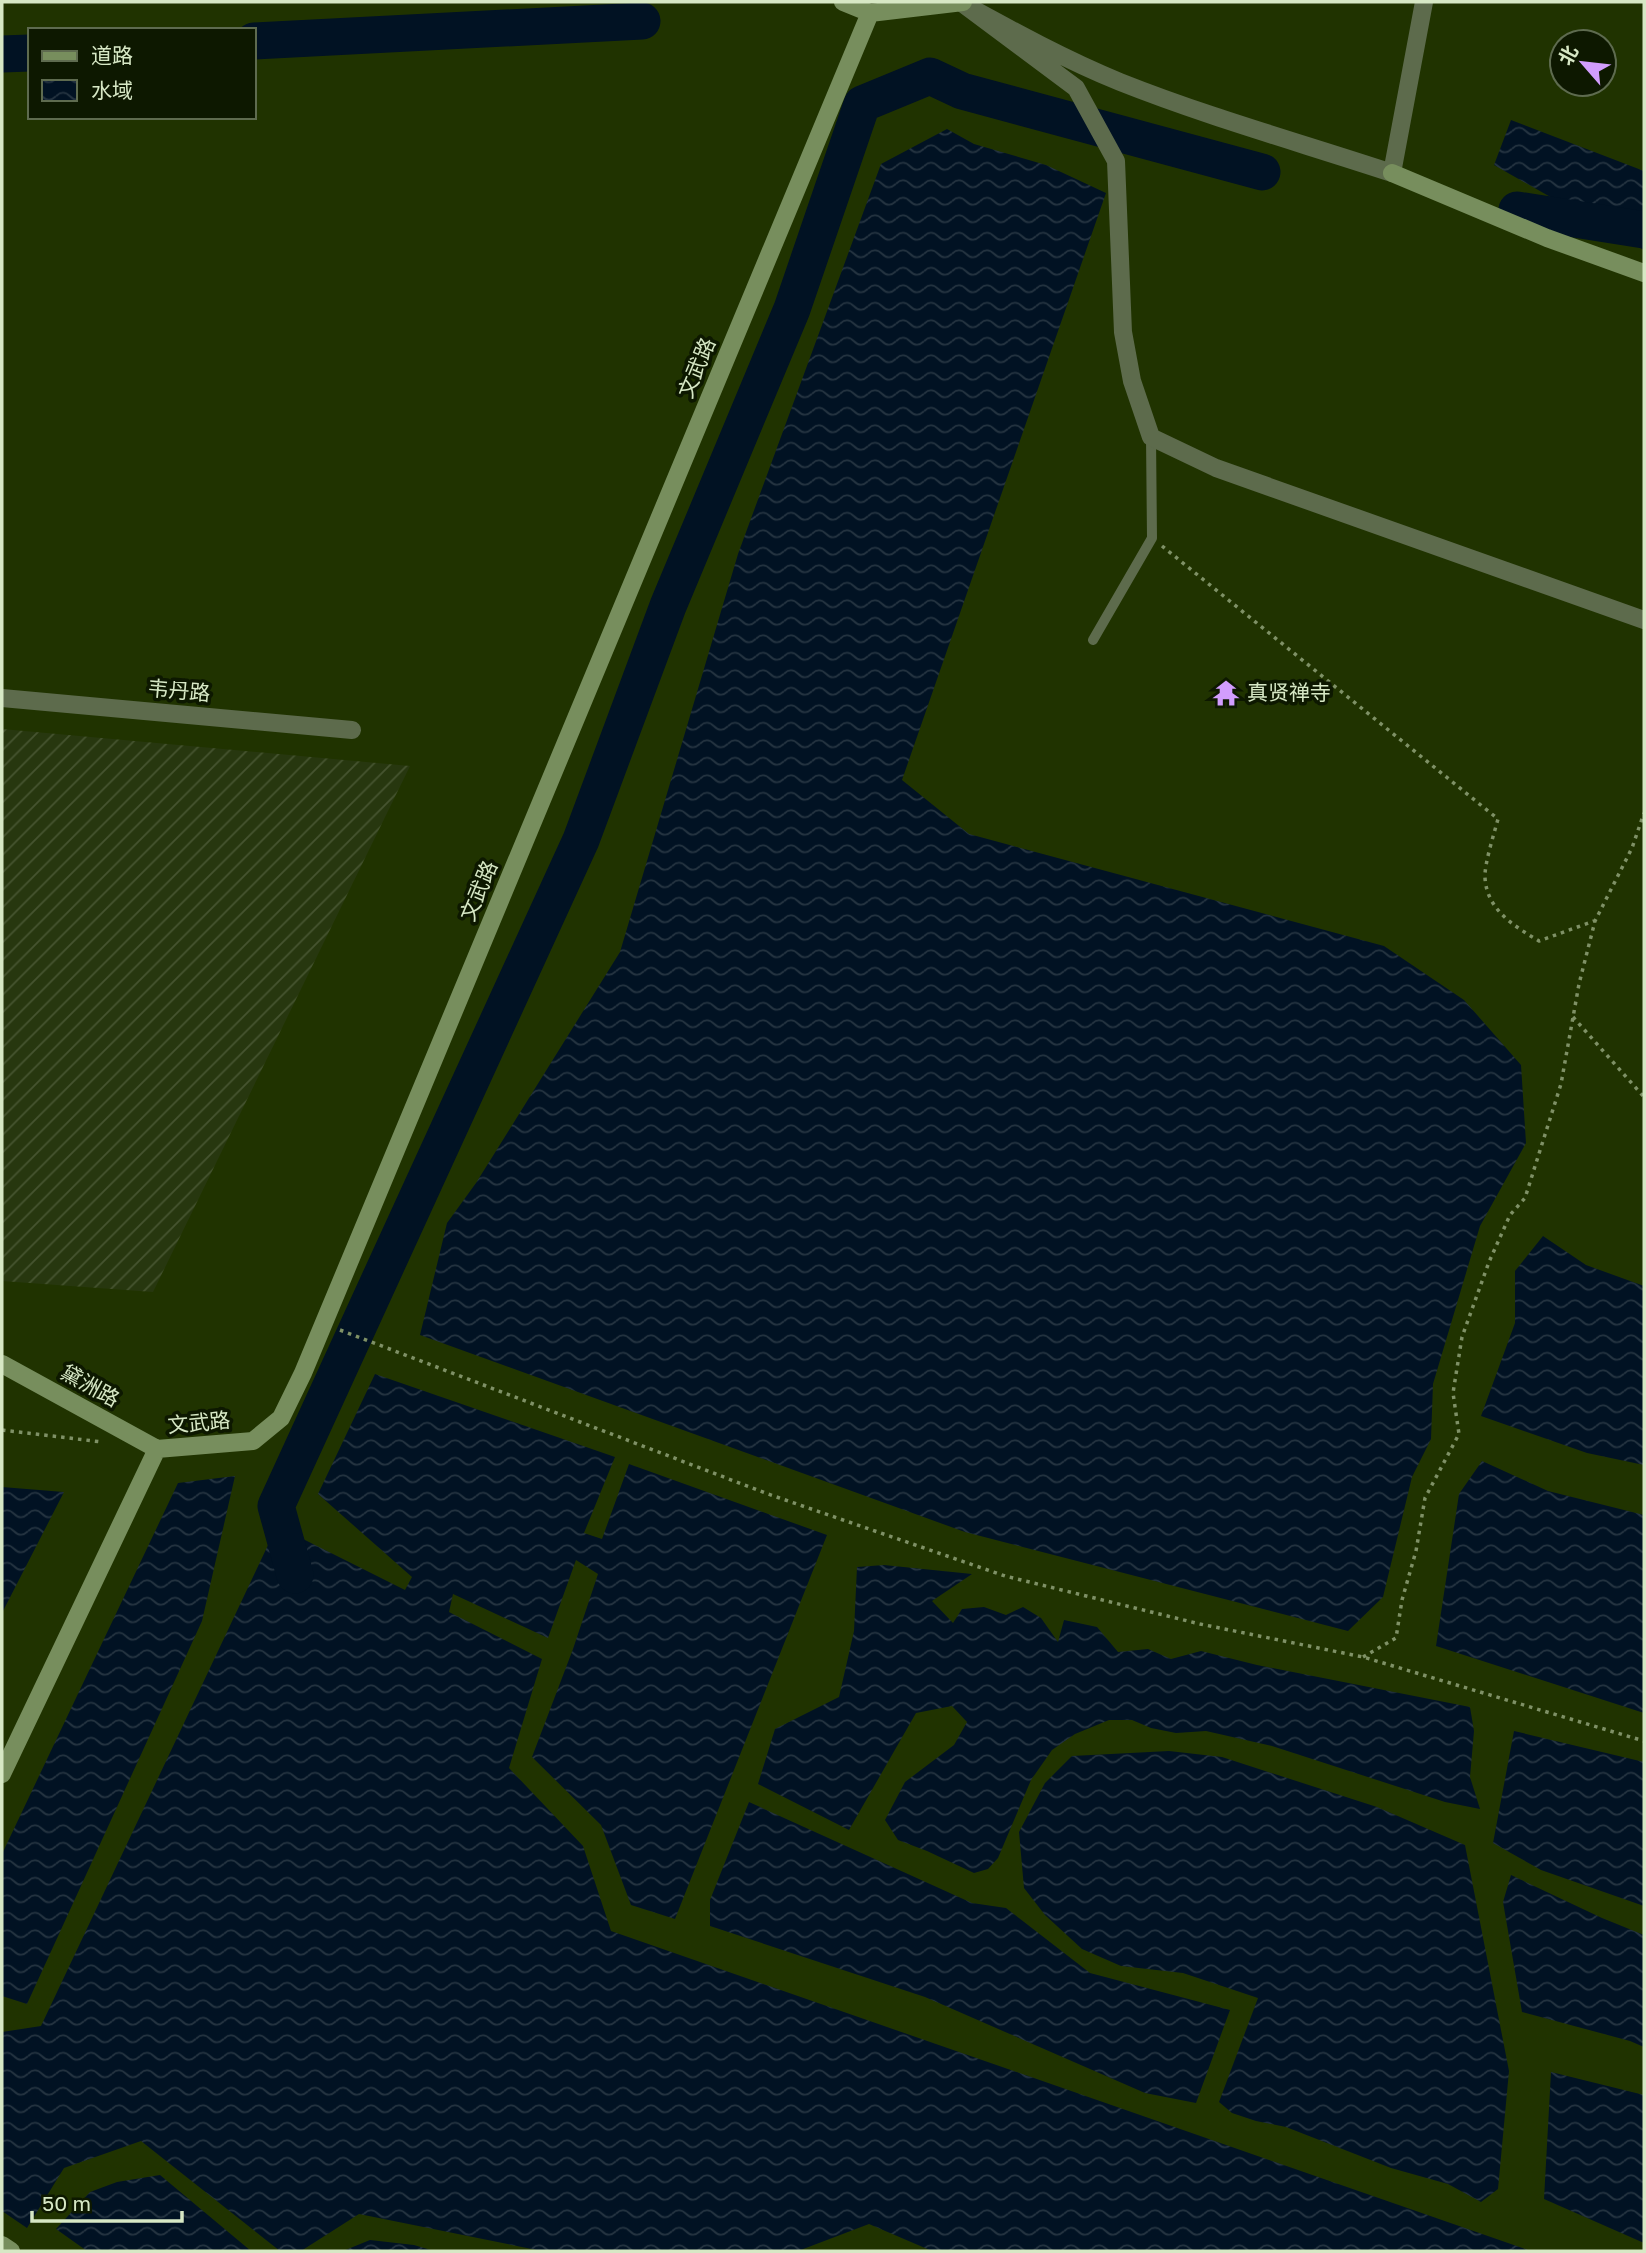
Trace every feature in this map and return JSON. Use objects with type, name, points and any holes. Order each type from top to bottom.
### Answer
[{"type":"main road","points":[[843,2],[870,13],[963,2]]},
{"type":"main road","name":"文武路","points":[[2,1774],[156,1449],[253,1441],[281,1418],[303,1373],[870,13]]},
{"type":"main road","points":[[1392,173],[1546,238],[1644,273]]},
{"type":"main road","name":"黛洲路","points":[[2,1364],[156,1449]]},
{"type":"main road","points":[[2,2245],[11,2251]]},
{"type":"street","points":[[963,2],[1007,27],[1119,81],[1316,150],[1392,173],[1424,2]]},
{"type":"street","points":[[963,2],[1076,88],[1116,161],[1123,332],[1132,381],[1151,438],[1216,468],[1644,620]]},
{"type":"street","name":"韦丹路","points":[[2,698],[352,730]]},
{"type":"lane","points":[[1093,640],[1152,538],[1151,438]]},
{"type":"path","points":[[1152,538],[1498,820],[1485,877],[1494,908],[1539,941],[1595,921]]},
{"type":"path","points":[[1363,1657],[1396,1638],[1425,1498],[1459,1434],[1453,1393],[1462,1337],[1510,1215],[1525,1198],[1561,1084],[1595,921],[1632,848],[1644,813]]},
{"type":"path","points":[[1573,1017],[1644,1097]]},
{"type":"path","points":[[337,1329],[768,1494],[1005,1576],[1200,1624],[1363,1657],[1644,1741]]},
{"type":"path","points":[[2,1430],[105,1442]]},
{"type":"shaded area","points":[[2,729],[410,766],[153,1292],[2,1281]]},
{"type":"water","points":[[1511,120],[1644,171],[1644,250],[1494,165]]},
{"type":"water","points":[[947,129],[974,144],[1046,165],[1106,193],[902,780],[969,834],[1384,946],[1464,1000],[1521,1065],[1526,1143],[1480,1226],[1433,1384],[1431,1439],[1412,1477],[1383,1597],[1348,1631],[965,1532],[420,1335],[447,1223],[476,1183],[620,952],[738,554],[881,164]]},
{"type":"water","points":[[1543,1236],[1586,1265],[1644,1286],[1644,1465],[1587,1453],[1481,1416],[1515,1323],[1515,1271]]},
{"type":"water","points":[[375,1374],[615,1457],[584,1533],[602,1539],[629,1464],[827,1535],[675,1919],[631,1905],[601,1825],[532,1757],[598,1574],[576,1560],[548,1638],[453,1594],[449,1612],[542,1659],[509,1768],[583,1846],[611,1931],[1531,2251],[932,2251],[869,2224],[798,2251],[542,2251],[359,2214],[301,2251],[280,2251],[141,2141],[64,2168],[27,2228],[2,2211],[2,2032],[41,2026],[277,1526],[405,1590],[412,1577],[318,1494]]},
{"type":"water","points":[[1482,1461],[1548,1491],[1644,1515],[1644,1713],[1436,1646],[1459,1494]]},
{"type":"water","points":[[235,1476],[202,1621],[27,2004],[2,1996],[2,1854],[178,1483]]},
{"type":"water","points":[[2,1487],[64,1492],[2,1613]]},
{"type":"water","points":[[884,1565],[972,1574],[932,1601],[953,1623],[962,1609],[984,1607],[1006,1615],[1023,1607],[1041,1618],[1058,1642],[1064,1620],[1097,1627],[1118,1652],[1148,1649],[1171,1659],[1201,1651],[1257,1665],[1470,1707],[1474,1731],[1470,1777],[1480,1809],[1445,1802],[1272,1746],[1206,1731],[1176,1733],[1151,1728],[1132,1720],[1109,1720],[1075,1734],[1052,1750],[1031,1780],[998,1858],[988,1869],[974,1873],[898,1840],[885,1820],[905,1782],[954,1745],[967,1722],[952,1706],[916,1713],[849,1830],[758,1784],[775,1729],[839,1697],[854,1631],[857,1567]]},
{"type":"water","points":[[1514,1731],[1644,1762],[1644,1906],[1541,1870],[1493,1843]]},
{"type":"water","points":[[1169,1751],[1222,1757],[1377,1807],[1465,1845],[1509,2071],[1498,2189],[1481,2202],[1448,2184],[1391,2168],[1286,2127],[1232,2113],[1219,2102],[1258,1998],[1183,1973],[1121,1966],[1082,1949],[1045,1915],[1024,1888],[1019,1832],[1045,1783],[1072,1756]]},
{"type":"water","points":[[749,1802],[972,1903],[1006,1908],[1090,1973],[1230,2010],[1196,2103],[1145,2093],[925,1997],[710,1926],[710,1900]]},
{"type":"water","points":[[1511,1875],[1644,1935],[1644,2047],[1522,2012],[1503,1902]]},
{"type":"water","points":[[1551,2072],[1644,2095],[1644,2243],[1544,2199]]},
{"type":"water","points":[[160,2175],[251,2251],[87,2251],[56,2229],[90,2192],[117,2182]]},
{"type":"water","points":[[370,2240],[414,2245],[434,2251],[343,2251]]},
{"type":"waterway","points":[[256,41],[642,21]]},
{"type":"waterway","points":[[2,54],[28,53]]},
{"type":"waterway","points":[[295,1575],[276,1506],[581,840],[668,606],[792,309],[862,104],[930,76],[962,91],[1262,172]]},
{"type":"waterway","points":[[1517,210],[1644,230]]},
{"type":"place","name":"真贤禅寺","points":[[1226,693]]}]
